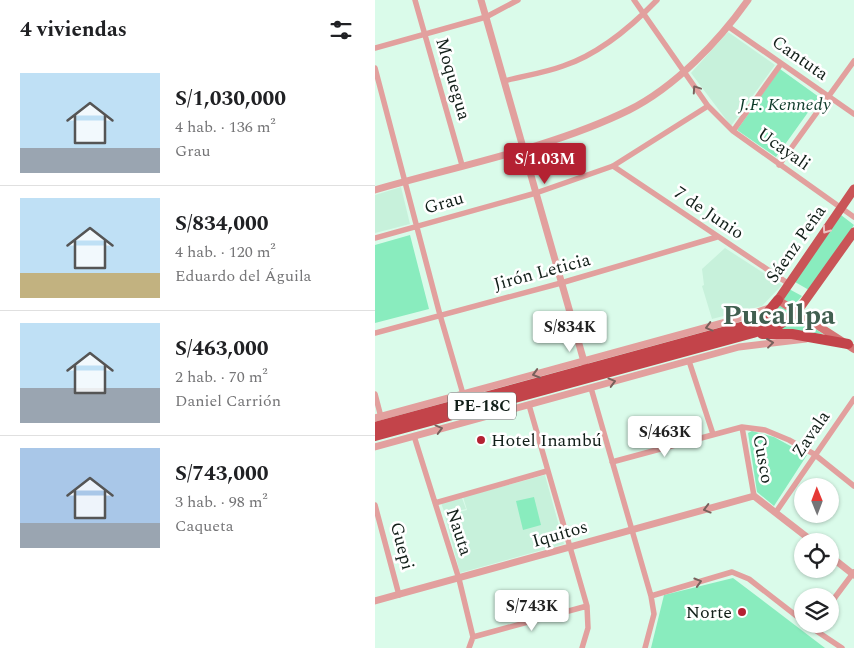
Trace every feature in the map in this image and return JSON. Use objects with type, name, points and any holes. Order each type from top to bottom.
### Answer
[{"type":"highway","name":"Sáenz Peña","points":[[586,369],[740,328],[764,317],[775,303]]},
{"type":"highway","name":"PE-18C","points":[[375,427],[586,369],[753,333],[779,325],[797,312]]},
{"type":"highway","points":[[753,333],[792,334],[851,347]]},
{"type":"highway","name":"PE-18C","points":[[375,436],[586,369]]},
{"type":"main road","name":"Sáenz Peña","points":[[775,303],[854,190]]},
{"type":"main road","points":[[797,312],[854,232]]},
{"type":"main road","points":[[775,303],[797,312],[851,347]]},
{"type":"street","name":"Moquegua","points":[[415,0],[462,165]]},
{"type":"street","points":[[481,0],[651,596],[654,614],[645,648]]},
{"type":"street","points":[[375,48],[486,17],[518,0]]},
{"type":"street","name":"Ucayali","points":[[634,0],[708,106],[733,131],[854,217]]},
{"type":"street","points":[[504,81],[564,66],[598,50],[644,13],[657,0]]},
{"type":"street","points":[[375,190],[582,130],[630,109],[685,72],[729,27],[748,0]]},
{"type":"street","name":"Cantuta","points":[[729,27],[854,114]]},
{"type":"street","points":[[779,164],[854,62]]},
{"type":"street","points":[[733,131],[781,64]]},
{"type":"street","points":[[375,68],[418,226],[439,315],[463,394]]},
{"type":"street","name":"Grau","points":[[375,238],[536,193],[613,166],[708,106]]},
{"type":"street","name":"7 de Junio","points":[[613,166],[789,284]]},
{"type":"street","name":"Jirón Leticia","points":[[375,333],[561,283],[717,237]]},
{"type":"street","points":[[375,394],[378,418],[463,394],[586,369],[737,319],[775,303]]},
{"type":"street","points":[[375,447],[739,347],[814,338]]},
{"type":"street","points":[[689,361],[713,434]]},
{"type":"street","name":"Zavala","points":[[776,512],[854,398]]},
{"type":"street","points":[[529,405],[587,606],[588,628],[582,648]]},
{"type":"street","points":[[612,462],[742,427],[777,434],[814,454],[854,486]]},
{"type":"street","name":"Cusco","points":[[742,427],[754,496]]},
{"type":"street","name":"Nauta","points":[[414,436],[459,578],[473,637]]},
{"type":"street","points":[[435,503],[547,471]]},
{"type":"street","points":[[754,496],[802,533]]},
{"type":"street","name":"Iquitos","points":[[375,601],[754,496]]},
{"type":"street","name":"Guepi","points":[[375,505],[399,595]]},
{"type":"street","points":[[839,563],[853,574],[839,592]]},
{"type":"street","points":[[651,596],[732,572],[749,579],[794,614]]},
{"type":"street","points":[[469,648],[473,637],[587,606]]},
{"type":"street","points":[[823,633],[842,648]]},
{"type":"shaded area","points":[[728,32],[775,65],[731,126],[691,73]]},
{"type":"shaded area","points":[[401,187],[410,224],[375,233],[375,195]]},
{"type":"shaded area","points":[[725,248],[782,285],[762,306],[712,319],[702,286],[704,285],[702,269]]},
{"type":"shaded area","points":[[545,475],[564,544],[460,573],[445,516],[467,510],[463,497]]},
{"type":"shaded area","points":[[462,498],[466,509],[445,514],[441,503]]},
{"type":"green space","name":"J.F. Kennedy","points":[[780,69],[819,97],[776,157],[737,130]]},
{"type":"green space","points":[[841,215],[854,225],[809,290],[795,282]]},
{"type":"green space","points":[[410,235],[429,309],[375,323],[375,245]]},
{"type":"green space","points":[[789,289],[802,296],[794,305],[782,299]]},
{"type":"green space","points":[[779,304],[792,312],[768,325]]},
{"type":"green space","points":[[796,316],[823,334],[777,330]]},
{"type":"green space","points":[[752,431],[774,437],[807,455],[774,506],[757,492],[748,433]]},
{"type":"green space","points":[[534,497],[541,525],[523,530],[516,501]]},
{"type":"green space","points":[[733,578],[794,624],[794,633],[805,633],[825,648],[651,648],[664,595]]},
{"type":"place","name":"Hotel Inambú","points":[[481,440]]},
{"type":"place","name":"Norte","points":[[742,612]]},
{"type":"district","name":"Pucallpa","points":[[779,315]]}]
